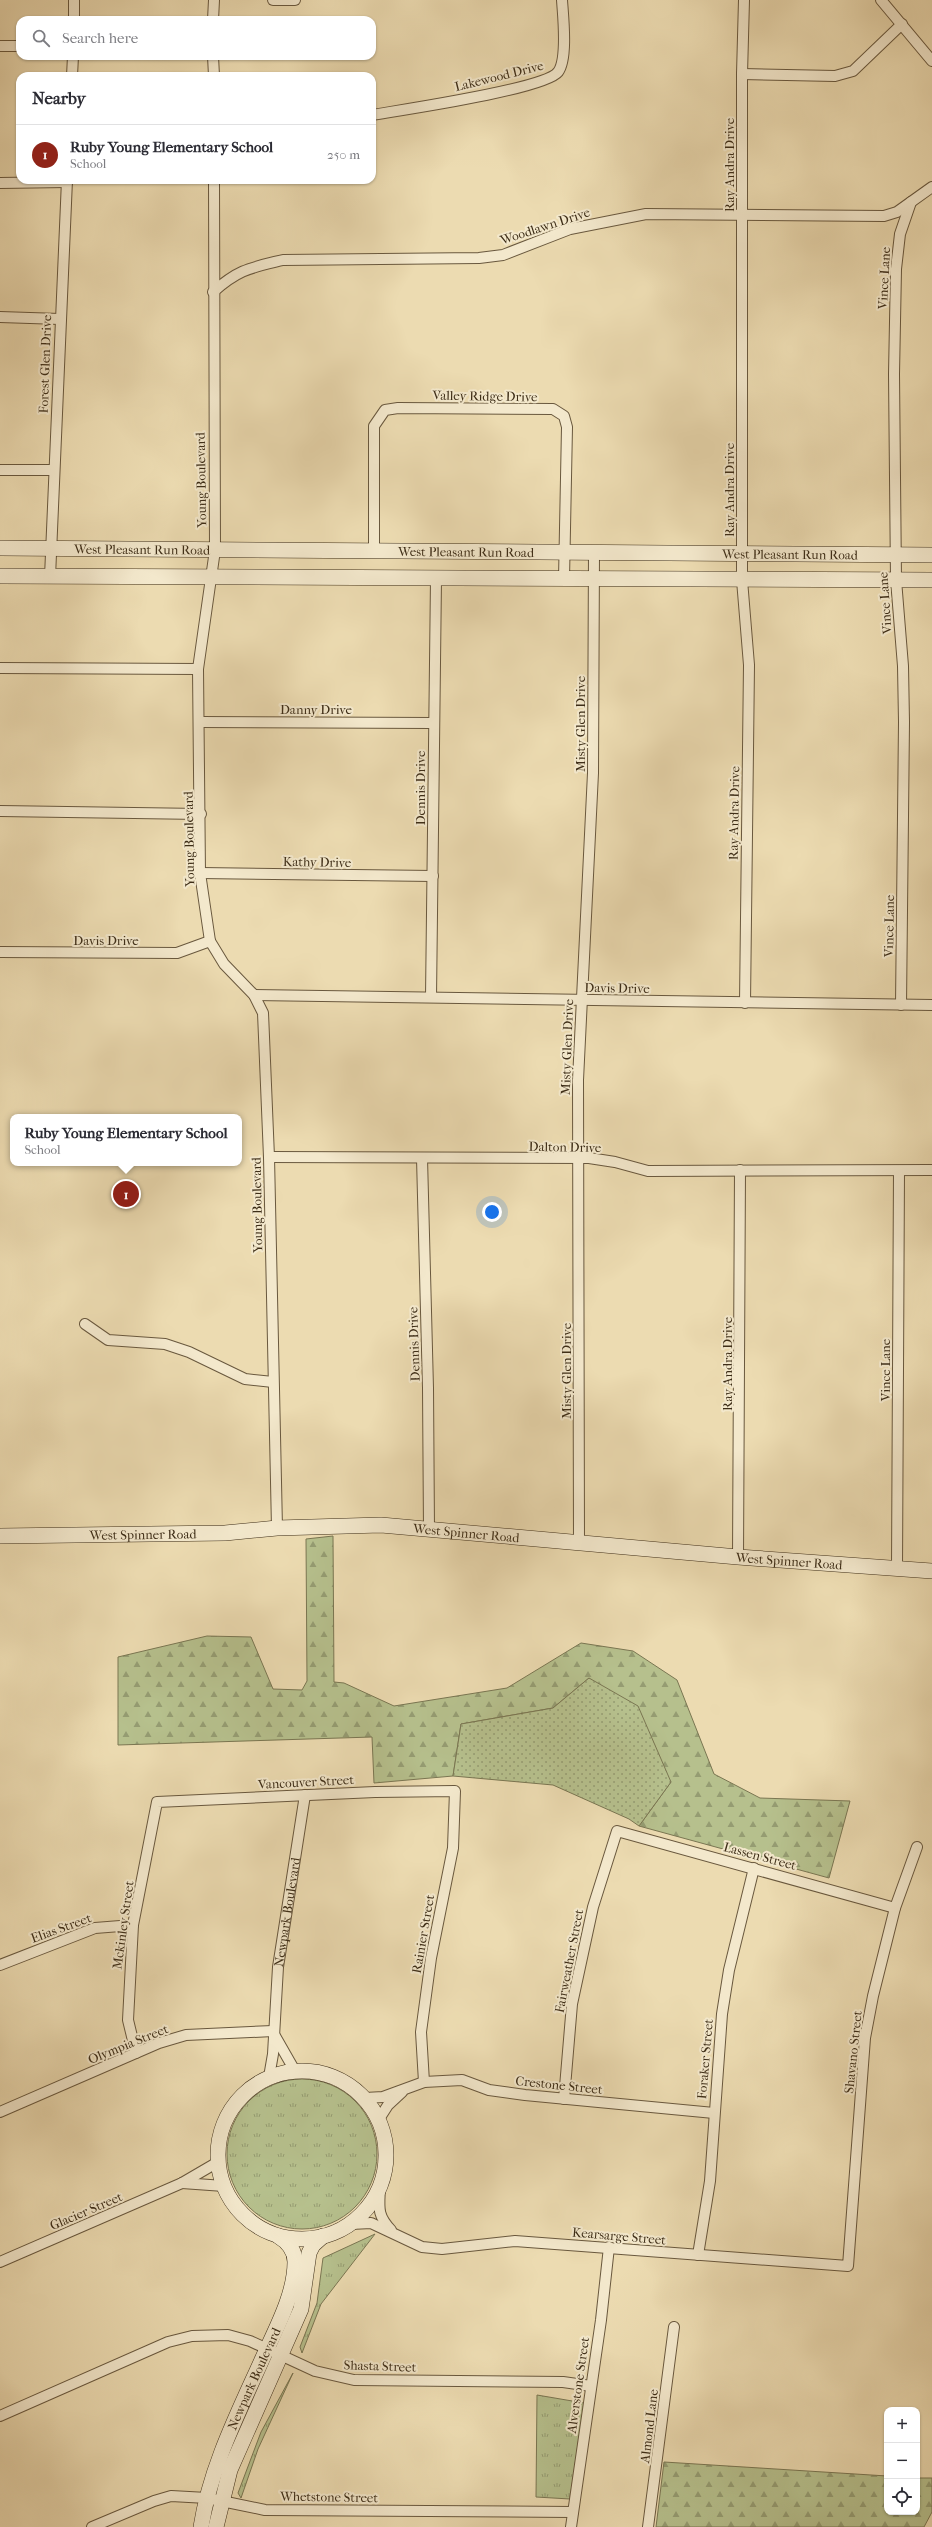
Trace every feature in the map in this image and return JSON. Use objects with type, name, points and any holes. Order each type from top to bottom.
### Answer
[{"type":"street","points":[[74,0],[74,16]]},
{"type":"street","points":[[213,16],[214,0]]},
{"type":"street","points":[[273,0],[295,0]]},
{"type":"street","name":"Lakewood Drive","points":[[376,114],[454,101],[541,82],[557,73],[562,64],[564,21],[562,0]]},
{"type":"street","name":"Ray Andra Drive","points":[[744,0],[742,74],[742,580],[749,665],[745,1003]]},
{"type":"street","points":[[881,0],[932,62]]},
{"type":"street","points":[[742,74],[835,76],[852,70],[902,24]]},
{"type":"street","points":[[0,46],[16,46]]},
{"type":"street","points":[[72,72],[73,60]]},
{"type":"street","points":[[213,60],[214,72]]},
{"type":"street","points":[[0,183],[16,183]]},
{"type":"street","name":"Forest Glen Drive","points":[[50,577],[67,184]]},
{"type":"street","name":"Young Boulevard","points":[[214,184],[213,292],[215,550],[198,669],[200,722],[200,873],[210,941],[224,964],[254,995],[263,1013],[269,1157],[277,1528]]},
{"type":"street","name":"Woodlawn Drive","points":[[213,292],[232,275],[253,267],[283,260],[480,258],[503,255],[570,229],[626,216],[646,214],[884,216],[897,212],[932,187]]},
{"type":"street","name":"Vince Lane","points":[[901,1005],[904,701],[903,666],[896,580],[894,374],[896,269],[900,234],[911,202]]},
{"type":"street","points":[[0,317],[60,318]]},
{"type":"street","name":"Valley Ridge Drive","points":[[374,551],[374,426],[385,410],[398,408],[553,409],[564,416],[566,427],[564,579]]},
{"type":"street","points":[[0,470],[54,470]]},
{"type":"street","name":"West Pleasant Run Road","points":[[0,548],[932,555]]},
{"type":"street","name":"Misty Glen Drive","points":[[578,1543],[578,1080],[593,773],[594,552]]},
{"type":"street","name":"West Pleasant Run Road","points":[[0,576],[932,580]]},
{"type":"street","name":"Dennis Drive","points":[[431,997],[433,723],[436,579]]},
{"type":"street","points":[[0,668],[198,669]]},
{"type":"street","name":"Danny Drive","points":[[200,722],[433,723]]},
{"type":"street","points":[[0,811],[200,814]]},
{"type":"street","name":"Kathy Drive","points":[[200,873],[433,876]]},
{"type":"street","name":"Davis Drive","points":[[0,952],[177,953],[210,941]]},
{"type":"street","name":"Davis Drive","points":[[254,995],[932,1005]]},
{"type":"street","name":"Dalton Drive","points":[[269,1157],[578,1158],[615,1162],[648,1172],[740,1170],[932,1170]]},
{"type":"street","name":"Dennis Drive","points":[[422,1158],[428,1388],[429,1529]]},
{"type":"street","name":"Ray Andra Drive","points":[[738,1557],[740,1170]]},
{"type":"street","name":"Vince Lane","points":[[897,1569],[899,1171]]},
{"type":"street","points":[[85,1324],[108,1340],[165,1344],[189,1352],[245,1379],[273,1382]]},
{"type":"street","name":"West Spinner Road","points":[[0,1536],[225,1533],[277,1528],[381,1525],[738,1557],[932,1571]]},
{"type":"street","name":"Vancouver Street","points":[[157,1802],[305,1795],[455,1791]]},
{"type":"street","name":"Rainier Street","points":[[424,2082],[421,2032],[431,1958],[453,1848],[455,1791]]},
{"type":"street","name":"Newpark Boulevard","points":[[269,2077],[273,2054],[273,2031],[278,1967],[305,1795]]},
{"type":"street","name":"Mckinley Street","points":[[136,2053],[128,2020],[133,1925],[157,1802]]},
{"type":"street","name":"Lassen Street","points":[[617,1831],[895,1908]]},
{"type":"street","name":"Fairweather Street","points":[[564,2099],[572,2004],[593,1907],[617,1831]]},
{"type":"street","name":"Shavano Street","points":[[848,2266],[865,2038],[872,1996],[895,1908],[917,1848]]},
{"type":"street","name":"Foraker Street","points":[[698,2255],[710,2181],[714,2113],[724,1999],[754,1868]]},
{"type":"street","name":"Elias Street","points":[[0,1965],[95,1928],[133,1925]]},
{"type":"street","name":"Newpark Boulevard","points":[[273,2031],[278,2045],[295,2071]]},
{"type":"street","name":"Olympia Street","points":[[0,2112],[136,2053],[186,2035],[273,2031]]},
{"type":"street","points":[[295,2071],[315,2071],[334,2076],[350,2086],[365,2098],[379,2119],[386,2142],[386,2165],[380,2188],[368,2208],[351,2224],[323,2236],[308,2239],[277,2235],[250,2222],[240,2211],[224,2186],[218,2162],[219,2141],[225,2121],[235,2103],[250,2088],[269,2077],[295,2071]]},
{"type":"street","name":"Crestone Street","points":[[365,2098],[383,2097],[424,2082],[462,2080],[489,2090],[564,2099],[714,2113]]},
{"type":"street","name":"Crestone Street","points":[[379,2119],[388,2105],[405,2090]]},
{"type":"street","name":"Glacier Street","points":[[0,2262],[182,2183],[218,2162]]},
{"type":"street","name":"Glacier Street","points":[[182,2183],[224,2186]]},
{"type":"street","name":"Kearsarge Street","points":[[380,2188],[378,2208],[381,2219],[392,2232]]},
{"type":"street","name":"Kearsarge Street","points":[[351,2224],[370,2223],[422,2246],[442,2250],[515,2241],[848,2266]]},
{"type":"street","name":"Newpark Boulevard","points":[[274,2352],[295,2264],[291,2246],[277,2235]]},
{"type":"street","name":"Newpark Boulevard","points":[[201,2527],[207,2498],[220,2456],[253,2396],[274,2352],[301,2309],[309,2253],[313,2245],[323,2236]]},
{"type":"street","name":"Alverstone Street","points":[[571,2527],[609,2247]]},
{"type":"street","name":"Almond Lane","points":[[648,2527],[674,2327]]},
{"type":"street","name":"Shasta Street","points":[[0,2416],[168,2342],[192,2336],[228,2335],[274,2352],[315,2371],[354,2380],[563,2382],[591,2386]]},
{"type":"street","name":"Newpark Boulevard","points":[[216,2527],[230,2470],[253,2396]]},
{"type":"street","name":"Whetstone Street","points":[[92,2527],[165,2498],[207,2498],[265,2510],[573,2512]]},
{"type":"green space","points":[[333,1536],[334,1682],[344,1683],[394,1706],[507,1688],[581,1643],[633,1651],[677,1680],[714,1774],[760,1798],[850,1801],[829,1878],[639,1826],[671,1782],[589,1678],[553,1708],[461,1724],[453,1776],[374,1783],[372,1737],[118,1745],[118,1657],[207,1636],[251,1637],[273,1689],[302,1690],[307,1681],[306,1539]]},
{"type":"green space","points":[[589,1678],[638,1706],[671,1782],[639,1826],[629,1819],[553,1785],[453,1776],[461,1724],[553,1708]]},
{"type":"green space","points":[[309,2079],[331,2084],[344,2091],[360,2106],[372,2125],[376,2139],[376,2169],[372,2183],[365,2196],[350,2212],[331,2224],[317,2228],[295,2229],[273,2224],[260,2217],[239,2196],[232,2183],[228,2169],[227,2147],[232,2125],[239,2112],[260,2091],[273,2084],[287,2080]]},
{"type":"green space","points":[[375,2234],[321,2304],[302,2353],[300,2347],[317,2303],[323,2258]]},
{"type":"green space","points":[[293,2373],[258,2449],[241,2498],[238,2493],[261,2432]]},
{"type":"green space","points":[[537,2395],[584,2403],[570,2499],[536,2497]]},
{"type":"green space","points":[[664,2462],[884,2476],[884,2515],[920,2515],[920,2478],[932,2478],[932,2512],[924,2527],[656,2527]]},
{"type":"place","name":"Ruby Young Elementary School","points":[[126,1194]]}]
